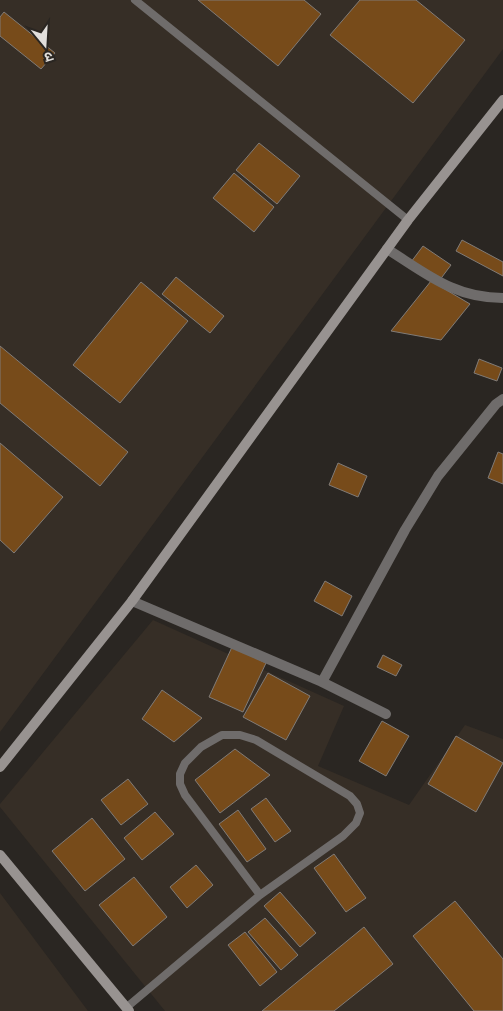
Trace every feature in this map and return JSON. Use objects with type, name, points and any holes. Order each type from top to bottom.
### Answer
[{"type":"street","points":[[0,767],[132,601],[408,220],[503,100]]},
{"type":"street","points":[[388,249],[448,287],[484,298],[503,298]]},
{"type":"street","points":[[322,682],[405,530],[438,476],[496,404],[503,399]]},
{"type":"street","points":[[132,601],[322,682],[386,714]]},
{"type":"street","points":[[0,855],[128,1009]]},
{"type":"lane","points":[[135,0],[408,220]]},
{"type":"lane","points":[[128,1009],[260,895],[343,836],[356,823],[360,813],[358,804],[350,796],[256,740],[240,735],[222,735],[201,747],[184,763],[180,774],[180,784],[185,795],[260,895]]},
{"type":"shaded area","points":[[0,0],[503,0],[503,49],[0,732]]},
{"type":"shaded area","points":[[153,620],[344,706],[318,766],[409,805],[465,725],[503,739],[503,1011],[165,1011],[0,807],[0,804]]},
{"type":"shaded area","points":[[0,893],[88,1011],[0,1011]]},
{"type":"building","points":[[198,0],[304,0],[321,14],[278,66]]},
{"type":"building","points":[[360,0],[416,0],[465,40],[413,103],[330,35]]},
{"type":"building","points":[[4,12],[55,53],[41,69],[0,36],[0,17]]},
{"type":"building","points":[[259,143],[300,176],[277,204],[236,170]]},
{"type":"building","points":[[234,173],[274,207],[254,232],[213,198]]},
{"type":"building","points":[[462,240],[503,262],[503,276],[456,251]]},
{"type":"building","points":[[423,246],[451,265],[439,281],[411,262]]},
{"type":"building","points":[[176,277],[224,316],[210,333],[162,294]]},
{"type":"building","points":[[431,281],[470,304],[441,340],[391,331]]},
{"type":"building","points":[[141,282],[188,321],[120,403],[73,365]]},
{"type":"building","points":[[0,346],[128,452],[100,486],[0,403]]},
{"type":"building","points":[[479,359],[502,368],[497,381],[474,373]]},
{"type":"building","points":[[0,443],[63,497],[14,553],[0,540]]},
{"type":"building","points":[[498,452],[503,454],[503,484],[488,478]]},
{"type":"building","points":[[338,463],[367,476],[358,497],[329,485]]},
{"type":"building","points":[[325,581],[352,596],[342,616],[314,601]]},
{"type":"building","points":[[232,647],[266,663],[243,712],[209,697]]},
{"type":"building","points":[[383,655],[402,665],[396,676],[377,667]]},
{"type":"building","points":[[268,673],[310,696],[286,740],[243,717]]},
{"type":"building","points":[[162,690],[202,718],[174,742],[142,719]]},
{"type":"building","points":[[382,721],[409,736],[386,776],[359,761]]},
{"type":"building","points":[[456,736],[503,763],[476,812],[428,784]]},
{"type":"building","points":[[235,749],[270,775],[220,813],[195,780]]},
{"type":"building","points":[[128,779],[148,804],[121,825],[101,800]]},
{"type":"building","points":[[266,798],[291,831],[275,842],[251,809]]},
{"type":"building","points":[[238,810],[266,849],[247,862],[219,824]]},
{"type":"building","points":[[155,812],[174,834],[142,860],[124,838]]},
{"type":"building","points":[[92,818],[125,859],[85,891],[52,851]]},
{"type":"building","points":[[334,854],[366,898],[346,912],[314,868]]},
{"type":"building","points":[[196,865],[213,885],[187,908],[170,887]]},
{"type":"building","points":[[134,877],[167,917],[133,946],[99,905]]},
{"type":"building","points":[[280,892],[316,933],[300,947],[264,906]]},
{"type":"building","points":[[455,901],[503,959],[503,1011],[474,1011],[413,936]]},
{"type":"building","points":[[265,918],[298,955],[281,970],[248,932]]},
{"type":"building","points":[[364,927],[393,964],[334,1011],[262,1011]]},
{"type":"building","points":[[245,932],[277,972],[260,986],[228,945]]}]
